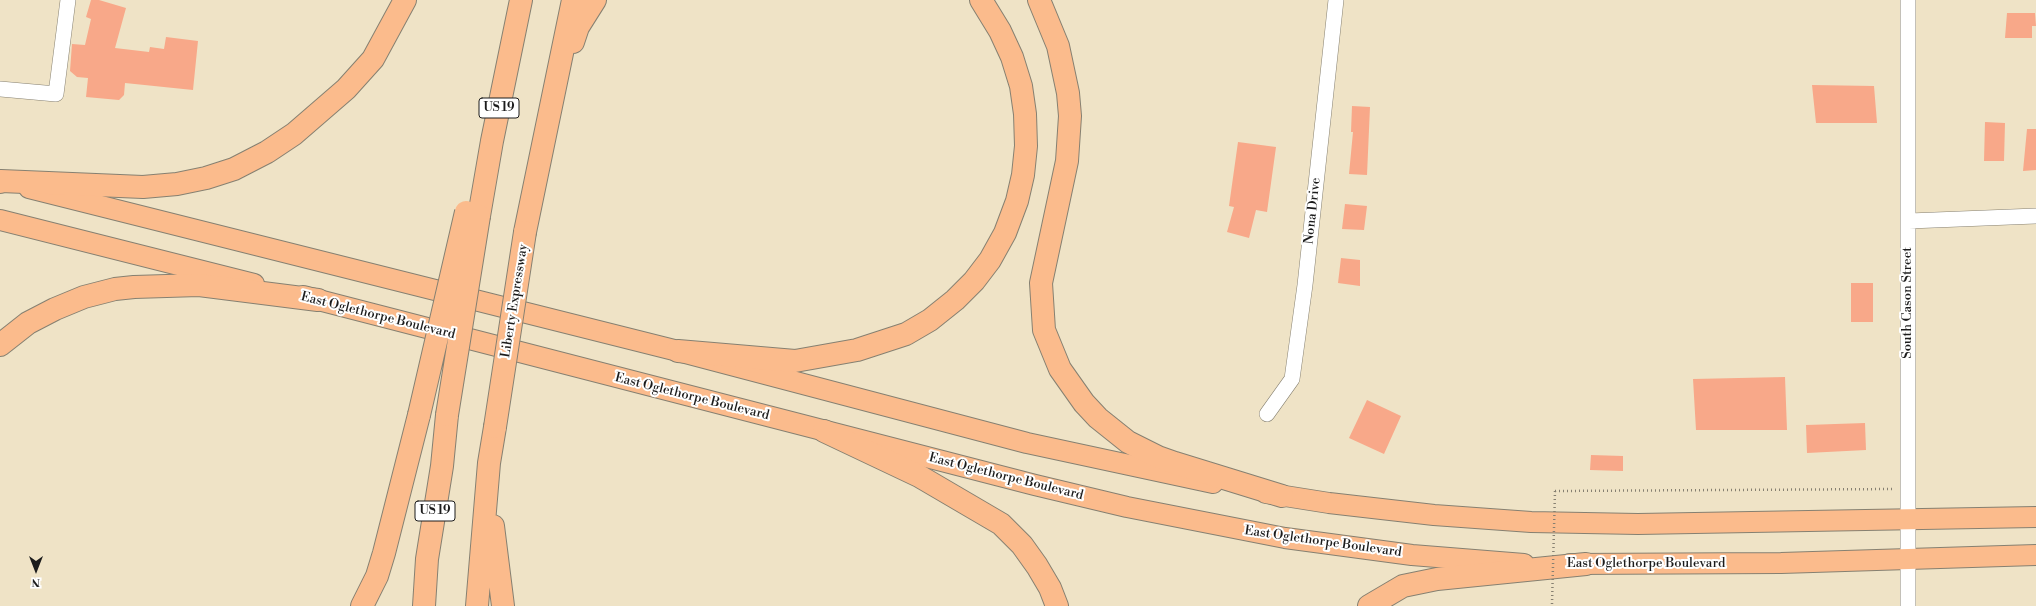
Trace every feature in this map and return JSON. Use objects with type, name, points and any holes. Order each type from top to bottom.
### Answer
[{"type":"highway","points":[[0,181],[143,187],[177,184],[206,178],[234,169],[267,152],[294,134],[346,89],[373,59],[405,0]]},
{"type":"highway","name":"US 19","points":[[424,606],[427,559],[442,466],[447,415],[473,214],[492,141],[521,0]]},
{"type":"highway","name":"Liberty Expressway","points":[[477,606],[489,463],[525,232],[573,0]]},
{"type":"highway","points":[[547,123],[578,27],[595,0]]},
{"type":"highway","points":[[678,351],[795,361],[857,350],[906,334],[930,320],[949,305],[974,281],[990,260],[1005,233],[1017,201],[1023,175],[1026,146],[1025,114],[1021,86],[1012,57],[1000,31],[981,0]]},
{"type":"highway","points":[[1038,0],[1058,46],[1068,92],[1070,116],[1067,161],[1041,283],[1044,330],[1060,369],[1084,403],[1098,418],[1128,442],[1158,457],[1175,463],[1282,496]]},
{"type":"highway","points":[[362,606],[377,576],[384,553],[473,214]]},
{"type":"highway","points":[[0,345],[28,323],[55,308],[84,297],[115,289],[199,285],[318,300]]},
{"type":"highway","points":[[824,431],[919,476],[1001,524],[1022,545],[1037,566],[1050,588],[1057,606]]},
{"type":"highway","points":[[489,463],[494,545],[503,606]]},
{"type":"highway","points":[[1369,606],[1404,586],[1437,579],[1586,564]]},
{"type":"main road","points":[[0,181],[678,351],[1027,443],[1199,481],[1282,496],[1434,515],[1531,522],[1638,524],[1874,521],[1909,518],[2036,517]]},
{"type":"main road","name":"East Oglethorpe Boulevard","points":[[0,220],[318,300],[1035,486],[1228,528],[1412,556],[1517,564],[1749,564],[2036,555]]},
{"type":"street","points":[[0,89],[56,94],[68,0]]},
{"type":"street","name":"Nona Drive","points":[[1267,414],[1292,379],[1305,285],[1336,0]]},
{"type":"street","name":"South Cason Street","points":[[1908,0],[1908,606]]},
{"type":"street","points":[[1909,221],[2036,216]]},
{"type":"path","points":[[1552,604],[1554,491],[1908,489]]},
{"type":"building","points":[[91,0],[99,0],[126,8],[115,48],[149,52],[150,47],[164,49],[166,37],[198,41],[193,90],[125,83],[124,95],[119,100],[86,97],[88,78],[77,77],[70,71],[72,44],[85,45],[91,19],[86,17]]},
{"type":"building","points":[[2007,13],[2035,13],[2036,26],[2032,26],[2032,38],[2005,38]]},
{"type":"building","points":[[1812,85],[1874,86],[1877,123],[1816,123]]},
{"type":"building","points":[[1352,106],[1370,107],[1367,175],[1349,174],[1353,132],[1351,132]]},
{"type":"building","points":[[1985,122],[2005,123],[2004,161],[1984,161]]},
{"type":"building","points":[[2027,129],[2036,129],[2036,170],[2023,171]]},
{"type":"building","points":[[1238,142],[1276,147],[1267,212],[1256,210],[1249,238],[1227,232],[1234,207],[1229,206]]},
{"type":"building","points":[[1345,204],[1367,206],[1364,230],[1342,229]]},
{"type":"building","points":[[1341,258],[1360,260],[1360,286],[1338,283]]},
{"type":"building","points":[[1851,283],[1873,283],[1873,322],[1851,322]]},
{"type":"building","points":[[1785,377],[1787,430],[1696,430],[1693,379]]},
{"type":"building","points":[[1367,400],[1401,416],[1384,454],[1349,438]]},
{"type":"building","points":[[1865,423],[1866,450],[1807,453],[1806,425]]},
{"type":"building","points":[[1591,455],[1623,456],[1623,471],[1590,470]]}]
